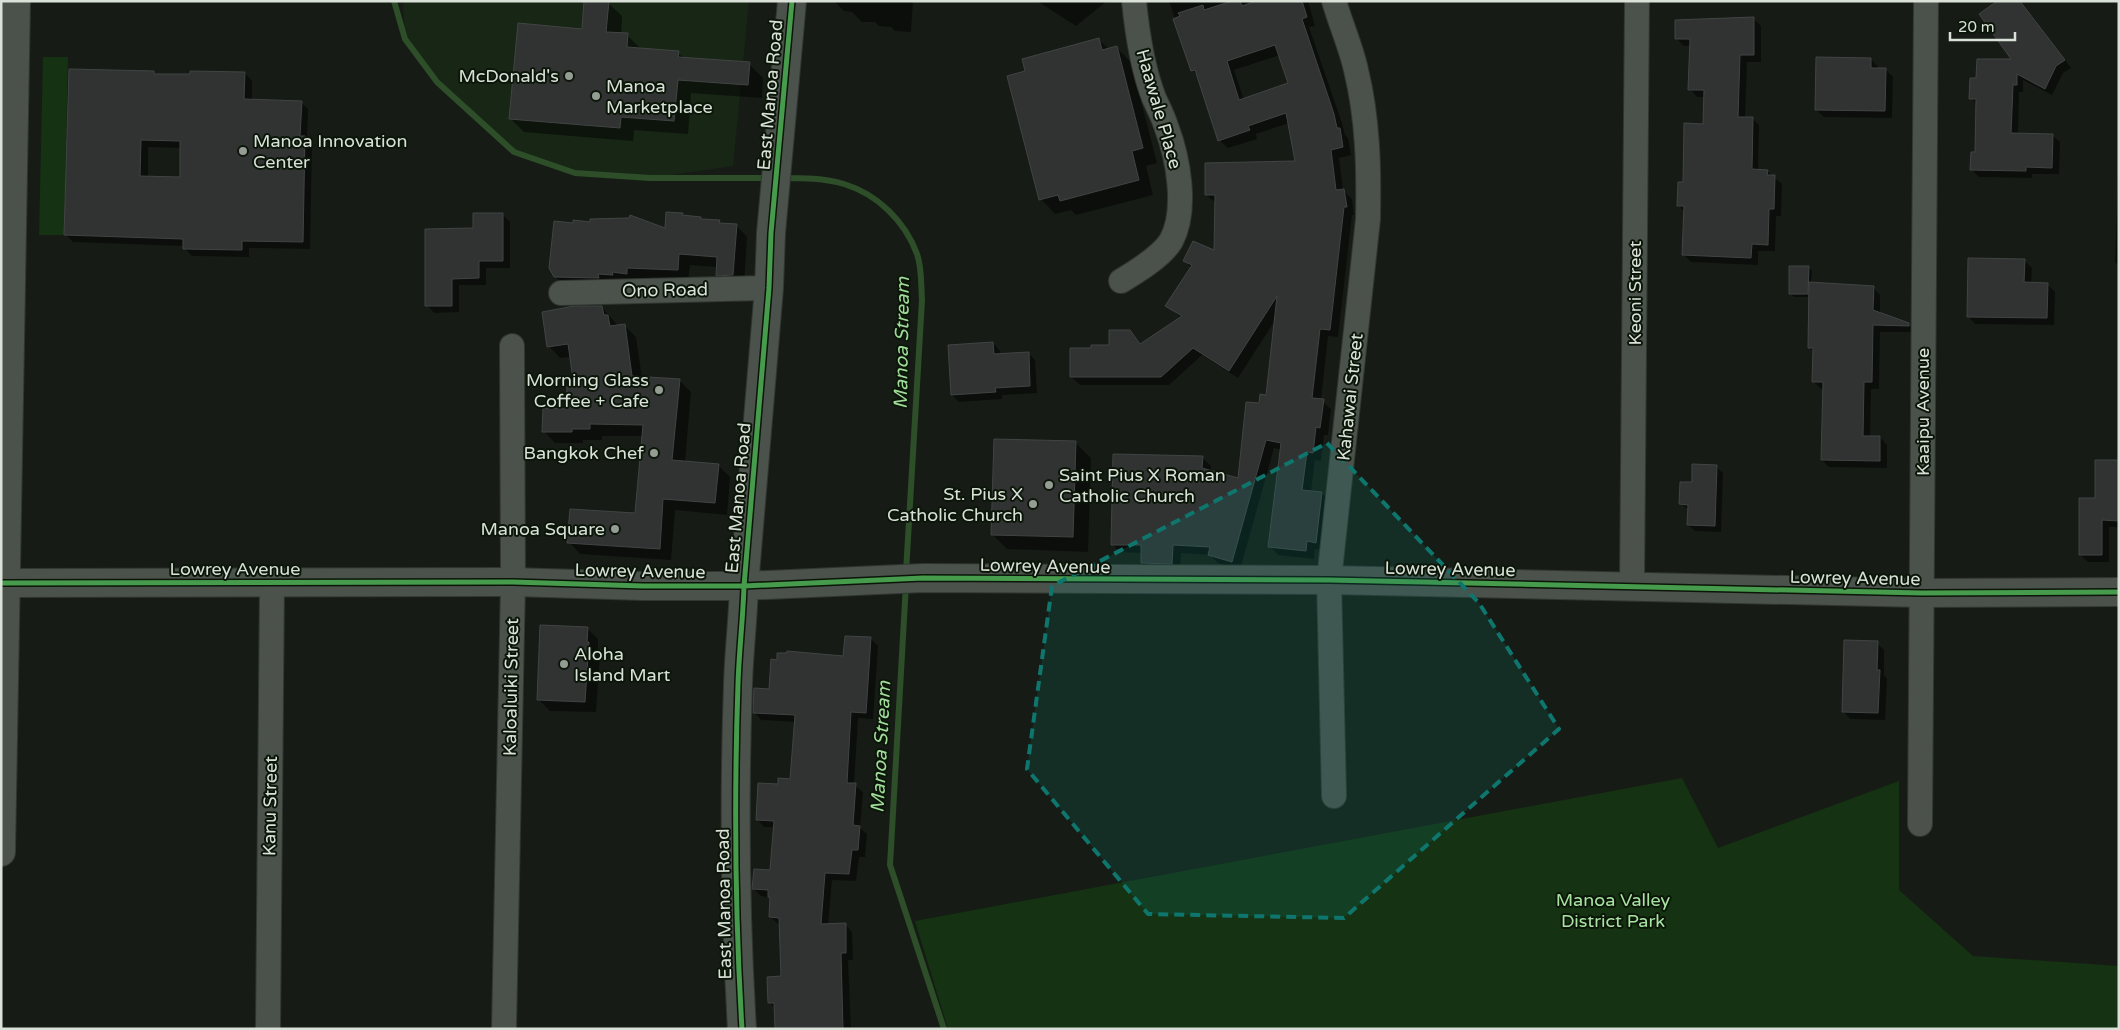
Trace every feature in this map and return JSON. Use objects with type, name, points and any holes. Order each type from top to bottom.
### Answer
[{"type":"street","points":[[1,852],[3,583],[16,1]]},
{"type":"street","name":"East Manoa Road","points":[[742,1029],[735,910],[738,691],[744,586],[769,288],[771,233],[792,1]]},
{"type":"street","name":"Haawale Place","points":[[1121,281],[1145,267],[1170,241],[1179,214],[1179,185],[1176,157],[1166,124],[1154,97],[1139,39],[1134,1]]},
{"type":"street","name":"Kahawai Street","points":[[1334,1],[1348,37],[1357,72],[1367,142],[1369,175],[1368,219],[1329,580],[1334,796]]},
{"type":"street","name":"Keoni Street","points":[[1632,586],[1637,1]]},
{"type":"street","name":"Kaaipu Avenue","points":[[1920,824],[1926,1]]},
{"type":"street","name":"Ono Road","points":[[561,293],[769,288]]},
{"type":"street","name":"Kaloaluiki Street","points":[[504,1029],[513,582],[512,346]]},
{"type":"street","name":"Lowrey Avenue","points":[[3,583],[513,582],[643,586],[744,586],[923,578],[1329,580],[1922,593],[2119,592]]},
{"type":"street","name":"Kanu Street","points":[[268,1029],[272,583]]},
{"type":"highlighted area","points":[[1327,443],[1479,603],[1559,729],[1344,918],[1148,914],[1027,769],[1052,586]]},
{"type":"shaded area","name":"Manoa Marketplace","points":[[403,1],[749,1],[733,166],[650,178],[575,173],[514,152],[437,82],[405,39]]},
{"type":"green space","points":[[43,57],[68,57],[64,235],[39,235]]},
{"type":"green space","name":"Manoa Valley District Park","points":[[1682,778],[1718,848],[1899,781],[1899,890],[1973,956],[2119,966],[2119,1029],[948,1029],[915,921]]},
{"type":"building","name":"McDonald's","points":[[584,1],[609,1],[606,32],[628,33],[627,47],[679,51],[678,57],[750,62],[748,85],[678,80],[674,121],[621,117],[620,128],[509,119],[518,23],[582,29]]},
{"type":"building","points":[[1232,1],[1240,1],[1242,6],[1256,1],[1302,1],[1307,17],[1302,19],[1337,128],[1340,128],[1343,147],[1331,150],[1336,190],[1344,189],[1347,207],[1344,207],[1330,330],[1320,329],[1312,398],[1324,399],[1320,428],[1316,427],[1313,453],[1307,452],[1302,490],[1322,492],[1316,543],[1307,541],[1306,551],[1268,547],[1281,443],[1266,440],[1232,562],[1208,555],[1210,547],[1173,545],[1172,564],[1141,563],[1141,545],[1111,545],[1113,454],[1203,456],[1202,468],[1238,478],[1246,402],[1259,403],[1260,394],[1266,395],[1277,296],[1229,371],[1193,348],[1161,377],[1070,377],[1070,348],[1091,348],[1091,345],[1109,345],[1109,330],[1130,330],[1140,344],[1182,316],[1165,306],[1192,265],[1183,261],[1193,241],[1214,250],[1215,195],[1205,195],[1205,163],[1295,161],[1286,113],[1248,126],[1250,130],[1218,141],[1195,70],[1191,71],[1173,19],[1180,16],[1178,13],[1203,5],[1204,10]],"holes":[[[1275,45],[1288,83],[1239,100],[1227,61]]]},
{"type":"building","points":[[1997,1],[2020,1],[2065,60],[2056,66],[2045,89],[2017,74],[2017,85],[2013,85],[2011,133],[2053,134],[2052,168],[2026,167],[2026,171],[1970,170],[1971,152],[1975,152],[1976,99],[1969,99],[1970,78],[1976,78],[1977,59],[2011,59],[1979,14]]},
{"type":"building","points":[[1754,17],[1754,55],[1740,55],[1738,117],[1753,117],[1752,169],[1768,170],[1767,175],[1775,175],[1774,209],[1769,209],[1768,245],[1752,244],[1751,258],[1682,255],[1684,206],[1677,206],[1678,182],[1683,182],[1684,123],[1703,124],[1704,90],[1688,90],[1690,39],[1675,39],[1675,20]]},
{"type":"building","points":[[1099,38],[1102,50],[1117,46],[1143,148],[1132,151],[1139,180],[1060,201],[1058,195],[1039,200],[1007,76],[1025,71],[1022,59]]},
{"type":"building","points":[[1816,57],[1871,58],[1871,68],[1886,68],[1885,111],[1815,110]]},
{"type":"building","name":"Manoa Innovation Center","points":[[69,69],[154,71],[154,74],[190,74],[190,71],[245,72],[244,99],[302,101],[300,136],[305,136],[303,242],[242,241],[242,250],[183,249],[183,239],[64,235]],"holes":[[[141,140],[180,141],[180,177],[140,176]]]},
{"type":"building","points":[[666,212],[683,213],[682,215],[701,217],[701,219],[720,220],[719,223],[737,224],[733,275],[716,276],[717,257],[679,254],[678,270],[627,268],[627,274],[612,272],[613,275],[598,274],[599,278],[554,277],[549,268],[554,221],[573,223],[573,220],[590,222],[590,219],[629,218],[630,215],[665,228]]},
{"type":"building","points":[[473,213],[503,213],[503,261],[479,261],[479,278],[452,279],[452,306],[425,306],[425,229],[473,228]]},
{"type":"building","points":[[1968,258],[2025,259],[2024,282],[2048,283],[2047,318],[1967,317]]},
{"type":"building","points":[[1789,266],[1809,266],[1808,294],[1789,294]]},
{"type":"building","points":[[1809,282],[1874,286],[1873,310],[1909,323],[1909,326],[1873,325],[1872,382],[1864,382],[1863,436],[1880,436],[1880,461],[1821,460],[1823,382],[1812,382],[1813,348],[1808,348]]},
{"type":"building","points":[[574,306],[602,306],[604,315],[608,315],[610,326],[625,324],[632,376],[680,379],[672,460],[719,464],[715,503],[663,499],[660,549],[567,543],[570,509],[635,513],[643,425],[590,424],[590,429],[572,429],[572,432],[542,432],[543,408],[566,409],[567,386],[574,386],[568,344],[547,347],[542,312]]},
{"type":"building","points":[[993,342],[994,354],[1029,352],[1030,386],[995,388],[996,392],[951,395],[948,345]]},
{"type":"building","name":"St. Pius X Catholic Church","points":[[994,439],[1076,441],[1073,537],[991,535]]},
{"type":"building","points":[[2095,460],[2119,460],[2119,521],[2102,520],[2102,555],[2079,555],[2079,498],[2095,498]]},
{"type":"building","points":[[1692,464],[1717,465],[1715,526],[1687,525],[1688,505],[1679,504],[1680,482],[1692,482]]},
{"type":"building","name":"Aloha Island Mart","points":[[540,625],[588,627],[587,642],[589,642],[585,702],[537,700]]},
{"type":"building","points":[[845,636],[871,637],[866,713],[851,712],[847,783],[856,783],[853,825],[860,826],[858,850],[852,850],[849,874],[825,873],[821,924],[846,923],[846,953],[841,953],[843,1029],[775,1029],[774,1003],[768,1003],[767,977],[781,976],[779,918],[769,917],[770,897],[768,897],[768,890],[752,889],[754,869],[770,870],[774,821],[756,820],[758,783],[778,784],[778,778],[790,779],[795,715],[753,713],[754,688],[769,689],[771,659],[777,660],[777,653],[787,653],[787,651],[843,656]]},
{"type":"building","points":[[1844,640],[1878,641],[1877,670],[1880,670],[1878,713],[1842,712]]},
{"type":"waterway","name":"Manoa Stream","points":[[394,1],[405,39],[437,82],[514,152],[575,173],[650,178],[770,178]]},
{"type":"waterway","name":"Manoa Stream","points":[[783,178],[829,181],[844,184],[868,195],[888,210],[897,220],[912,242],[919,259],[922,300],[906,572]]},
{"type":"waterway","name":"Manoa Stream","points":[[906,584],[890,865],[944,1029]]},
{"type":"cycle path","points":[[742,1029],[736,856],[739,672],[744,586],[769,288],[771,233],[792,1]]},
{"type":"cycle path","points":[[1,583],[513,582],[643,586],[744,586],[923,578],[1329,580],[1922,593],[2119,592]]},
{"type":"place","name":"McDonald's","points":[[569,76]]},
{"type":"place","name":"Manoa Marketplace","points":[[596,96]]},
{"type":"place","name":"Manoa Innovation Center","points":[[243,151]]},
{"type":"place","name":"Morning Glass Coffee + Cafe","points":[[659,390]]},
{"type":"place","name":"Bangkok Chef","points":[[654,453]]},
{"type":"place","name":"Saint Pius X Roman Catholic Church","points":[[1049,485]]},
{"type":"place","name":"St. Pius X Catholic Church","points":[[1033,504]]},
{"type":"place","name":"Manoa Square","points":[[615,529]]},
{"type":"place","name":"Aloha Island Mart","points":[[564,664]]}]
